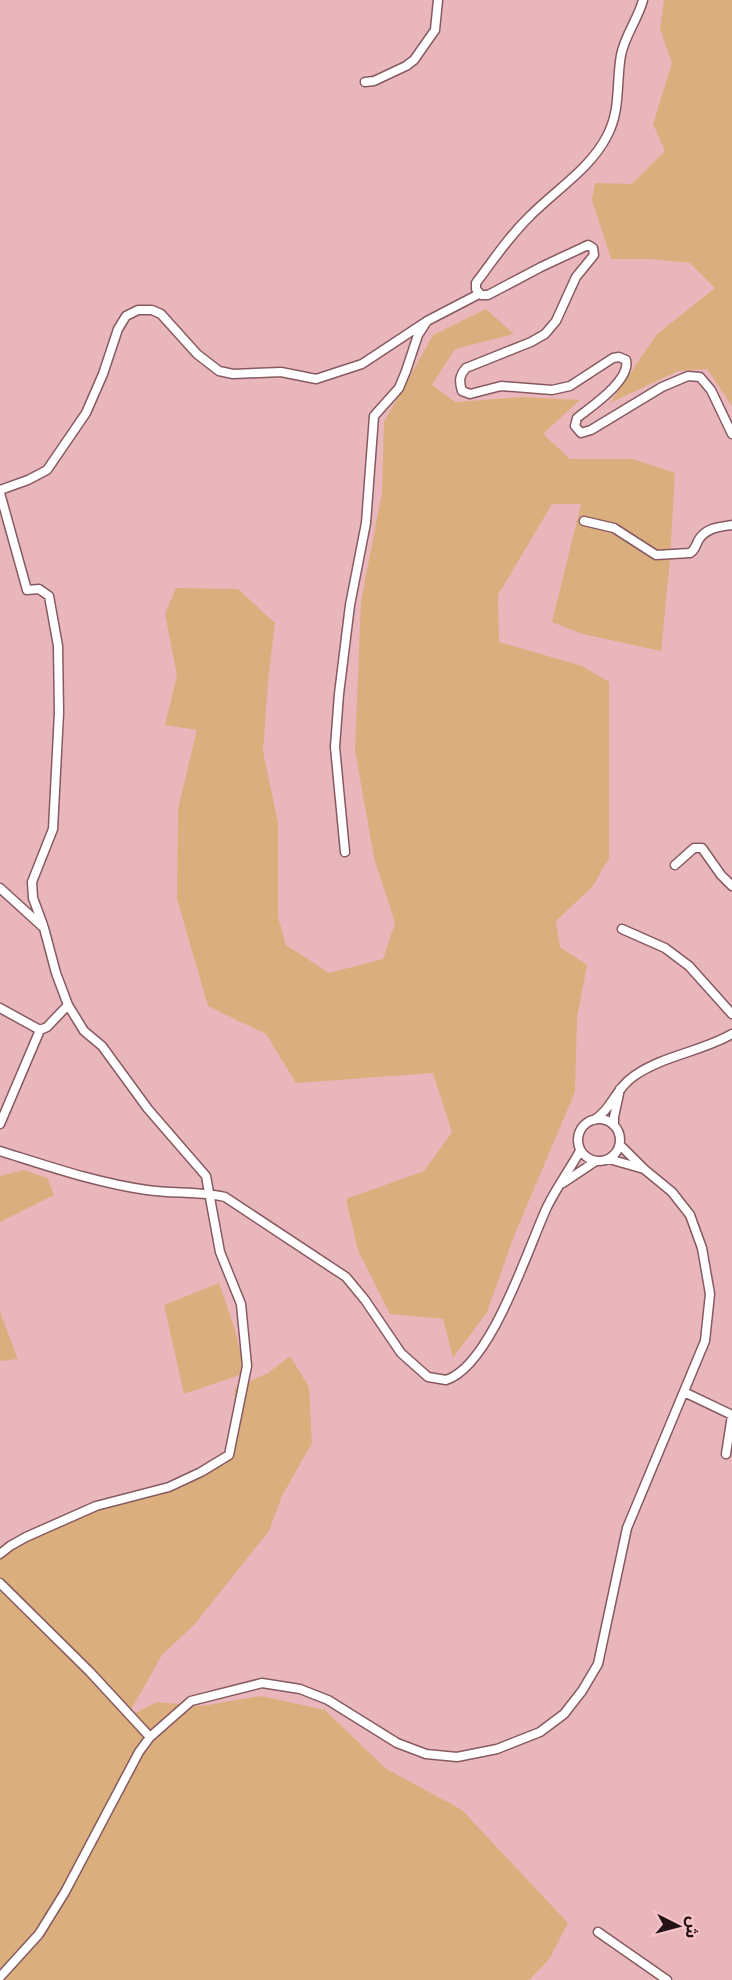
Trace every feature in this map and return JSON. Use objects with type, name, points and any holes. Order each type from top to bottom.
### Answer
[{"type":"street","points":[[365,82],[374,81],[414,60],[435,30],[438,0]]},
{"type":"street","points":[[478,294],[476,283],[509,239],[537,209],[591,161],[607,137],[616,112],[621,55],[625,40],[644,0]]},
{"type":"street","points":[[0,1554],[26,1536],[96,1506],[169,1487],[201,1472],[230,1454],[247,1366],[241,1304],[220,1252],[206,1176],[148,1109],[102,1046],[84,1031],[68,1005],[33,898],[32,882],[53,829],[59,713],[58,646],[49,596],[39,589],[27,590],[0,491],[47,470],[86,413],[103,374],[118,329],[126,316],[138,310],[152,310],[161,314],[196,354],[219,370],[233,374],[281,372],[316,379],[362,364],[428,321],[478,294],[488,295],[541,267],[590,245],[594,250],[594,255],[570,288],[551,329],[531,342],[466,368],[460,378],[462,391],[470,394],[501,386],[552,390],[578,382],[613,358],[620,357],[626,360],[627,365],[622,378],[578,418],[575,426],[578,431],[581,433],[591,430],[662,387],[688,376],[700,377],[711,390],[732,434]]},
{"type":"street","points":[[345,852],[335,747],[350,605],[366,523],[374,416],[399,388],[418,335],[428,321]]},
{"type":"street","points":[[584,521],[614,528],[656,555],[690,553],[702,534],[714,527],[732,525]]},
{"type":"street","points":[[675,864],[694,848],[702,848],[732,886]]},
{"type":"street","points":[[0,888],[44,928]]},
{"type":"street","points":[[622,929],[665,948],[689,966],[732,1014]]},
{"type":"street","points":[[0,1124],[40,1030],[47,1027],[68,1005]]},
{"type":"street","points":[[0,1008],[40,1030]]},
{"type":"street","points":[[596,1161],[587,1158],[580,1151],[578,1141],[580,1132],[585,1124],[607,1110],[615,1093],[633,1077],[653,1065],[732,1034]]},
{"type":"street","points":[[609,1159],[620,1145],[620,1136],[614,1125],[614,1118],[620,1089]]},
{"type":"street","points":[[594,1120],[603,1119],[614,1125]]},
{"type":"street","points":[[0,1977],[44,1925],[139,1752],[150,1737],[191,1701],[262,1683],[300,1689],[328,1700],[397,1743],[426,1754],[457,1757],[497,1749],[540,1732],[564,1714],[582,1691],[598,1664],[627,1528],[705,1341],[710,1294],[702,1248],[690,1215],[672,1192],[620,1145]]},
{"type":"street","points":[[0,1151],[118,1185],[150,1191],[225,1197],[346,1277],[365,1300],[401,1353],[428,1377],[446,1380],[471,1362],[501,1315],[548,1206],[580,1151]]},
{"type":"street","points":[[560,1185],[596,1161],[609,1159],[644,1169]]},
{"type":"street","points":[[684,1392],[732,1415],[726,1454]]},
{"type":"street","points":[[0,1583],[90,1672],[150,1737]]},
{"type":"street","points":[[598,1932],[666,1980]]},
{"type":"shaded area","points":[[664,0],[732,0],[732,406],[707,369],[678,371],[610,403],[657,334],[715,288],[690,263],[651,259],[611,259],[592,200],[595,183],[632,184],[665,151],[653,124],[672,63],[660,29]]},
{"type":"shaded area","points":[[486,309],[514,334],[455,349],[432,385],[455,402],[523,397],[580,400],[543,434],[570,459],[633,459],[675,473],[670,560],[661,651],[583,634],[552,622],[581,504],[552,504],[498,595],[499,642],[582,666],[609,682],[609,858],[593,886],[556,921],[560,947],[587,965],[577,1018],[575,1092],[514,1236],[487,1312],[453,1358],[443,1319],[390,1314],[358,1250],[346,1199],[424,1171],[452,1132],[433,1073],[296,1083],[266,1034],[208,1006],[177,899],[178,809],[197,730],[165,725],[177,676],[165,614],[176,588],[238,589],[275,623],[263,751],[278,823],[278,917],[286,945],[329,973],[383,959],[395,923],[374,858],[355,750],[361,601],[382,493],[384,422],[433,335]]},
{"type":"shaded area","points":[[24,1170],[47,1178],[54,1195],[0,1222],[0,1176]]},
{"type":"shaded area","points":[[219,1283],[235,1330],[245,1373],[184,1394],[164,1305]]},
{"type":"shaded area","points":[[0,1312],[18,1359],[0,1361]]},
{"type":"shaded area","points":[[290,1356],[309,1387],[312,1443],[282,1496],[269,1531],[194,1625],[162,1655],[127,1717],[157,1702],[202,1706],[261,1696],[325,1710],[385,1768],[462,1810],[568,1923],[550,1958],[529,1980],[0,1980],[0,1552],[86,1507],[177,1480],[231,1455],[235,1388],[268,1373]]}]
